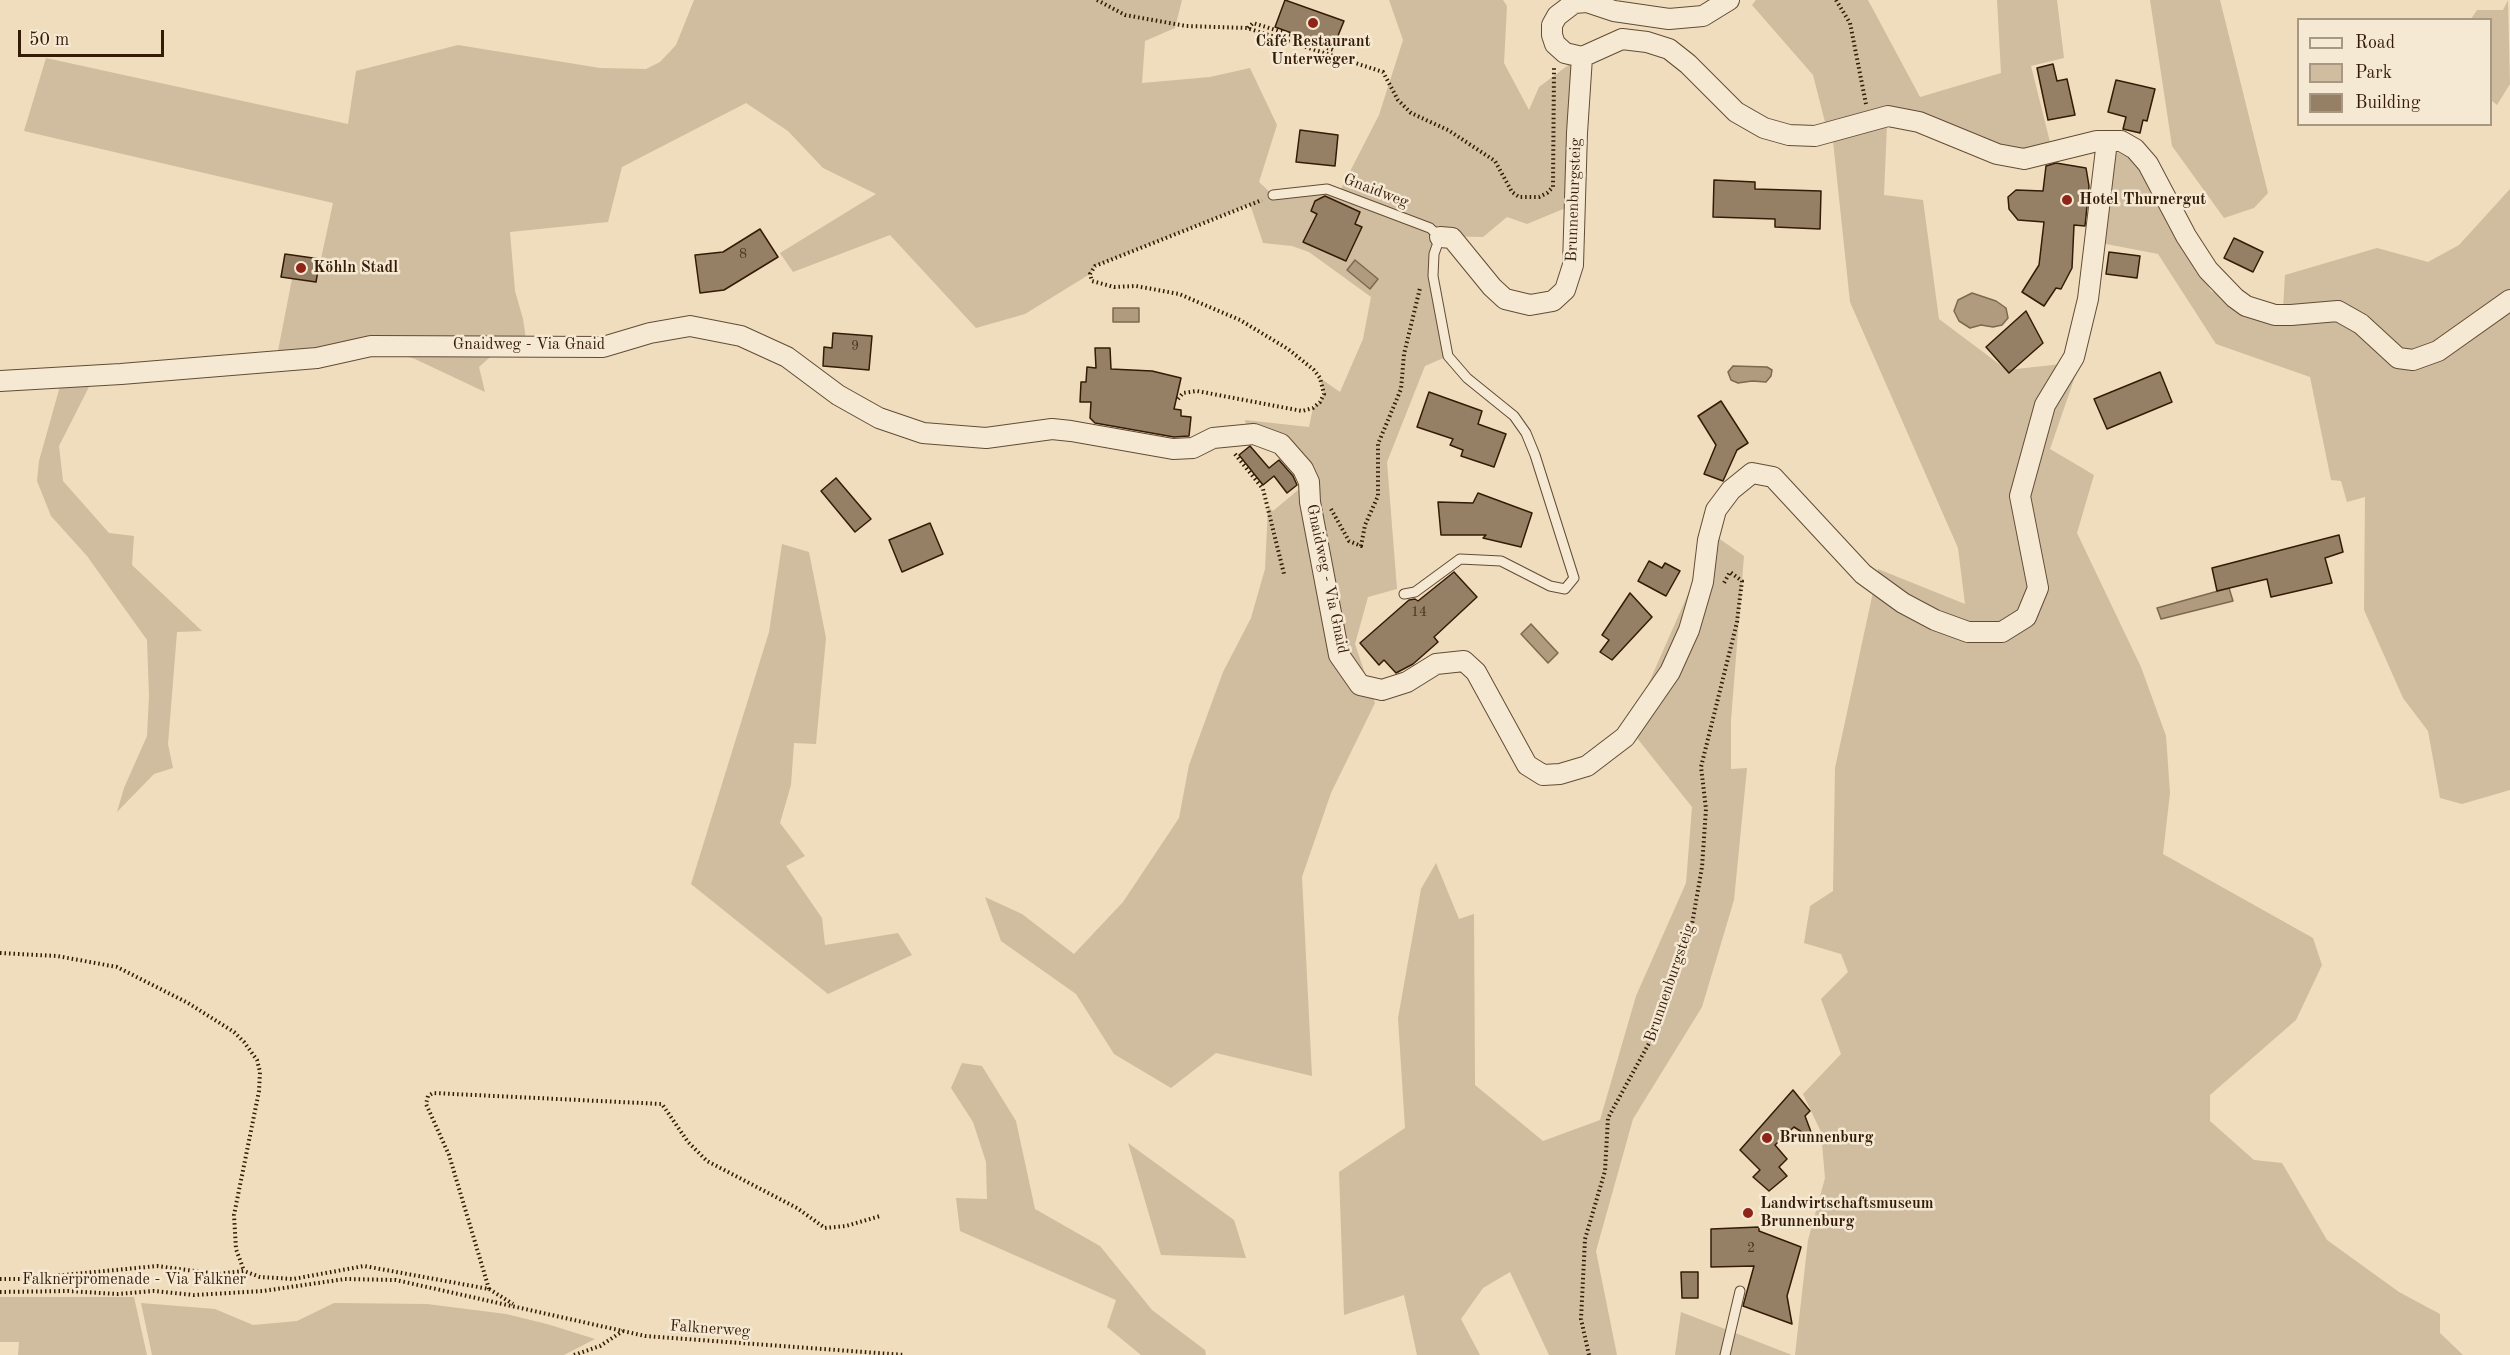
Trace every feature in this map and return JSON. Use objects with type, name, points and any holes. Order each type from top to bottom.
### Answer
[{"type":"street","points":[[1729,0],[1702,16],[1668,19],[1614,11],[1587,2],[1574,3],[1557,16],[1552,26],[1555,44],[1573,55],[1622,39],[1647,42],[1669,49],[1688,64],[1736,112],[1764,128],[1789,135],[1815,136],[1888,116],[1919,122],[1997,154],[2024,159],[2097,141],[2121,141],[2135,149],[2148,164],[2186,236],[2208,270],[2235,298],[2260,311],[2291,315],[2338,311],[2361,324],[2398,358],[2413,360],[2438,351],[2510,300]]},
{"type":"street","name":"Brunnenburgsteig","points":[[1435,233],[1452,238],[1492,287],[1505,299],[1530,305],[1553,301],[1565,290],[1573,265],[1576,133],[1573,55]]},
{"type":"street","name":"Gnaidweg - Via Gnaid","points":[[0,381],[317,358],[371,346],[603,347],[650,333],[690,326],[741,336],[787,357],[838,395],[879,418],[923,433],[986,438],[1052,429],[1071,430],[1173,449],[1193,448],[1213,438],[1254,434],[1281,444],[1303,469],[1309,482],[1310,502],[1339,656],[1360,685],[1382,690],[1407,682],[1436,664],[1464,661],[1476,672],[1527,765],[1543,775],[1560,774],[1587,766],[1625,736],[1670,672],[1689,630],[1703,582],[1708,540],[1716,510],[1731,490],[1752,473],[1773,477],[1863,574],[1903,603],[1935,620],[1968,633],[2001,632],[2026,617],[2038,588],[2020,496],[2045,405],[2074,357],[2088,299],[2107,141]]},
{"type":"lane","name":"Gnaidweg","points":[[1274,195],[1327,189],[1435,233]]},
{"type":"lane","points":[[1404,594],[1415,592],[1460,559],[1501,561],[1550,586],[1565,589],[1574,578],[1526,433],[1514,416],[1467,378],[1448,356],[1433,276],[1435,233]]},
{"type":"lane","points":[[1725,1355],[1740,1291]]},
{"type":"path","points":[[1097,0],[1125,15],[1186,26],[1247,28],[1383,72],[1398,100],[1411,113],[1448,130],[1496,161],[1512,192],[1519,197],[1530,199],[1547,193],[1553,187],[1552,71],[1573,55]]},
{"type":"path","points":[[1836,0],[1850,23],[1865,121]]},
{"type":"path","points":[[1247,28],[1253,23],[1334,50]]},
{"type":"path","points":[[1178,399],[1184,393],[1197,392],[1302,411],[1313,408],[1324,394],[1320,378],[1314,370],[1288,349],[1240,320],[1179,294],[1136,286],[1114,287],[1092,281],[1090,274],[1095,266],[1274,195]]},
{"type":"path","points":[[1309,482],[1320,489],[1349,540],[1361,546],[1365,525],[1378,496],[1378,444],[1401,389],[1404,354],[1421,282]]},
{"type":"path","points":[[1213,438],[1232,450],[1263,489],[1284,574]]},
{"type":"path","name":"Brunnenburgsteig","points":[[1589,1355],[1581,1319],[1585,1239],[1605,1170],[1608,1118],[1653,1036],[1691,930],[1700,877],[1706,809],[1701,767],[1737,622],[1742,580],[1730,572],[1720,593]]},
{"type":"path","points":[[0,953],[57,956],[117,967],[188,1003],[227,1027],[244,1042],[257,1060],[260,1072],[260,1091],[234,1215],[236,1249],[244,1271]]},
{"type":"path","points":[[489,1289],[448,1155],[426,1104],[428,1096],[433,1093],[662,1104],[688,1142],[707,1161],[797,1208],[825,1228],[846,1226],[880,1216]]},
{"type":"path","points":[[0,1279],[22,1279],[157,1266],[217,1274],[244,1271],[260,1277],[293,1279],[364,1266],[489,1289],[516,1306]]},
{"type":"path","name":"Falknerpromenade - Via Falkner","points":[[0,1292],[68,1291],[117,1294],[154,1291],[194,1295],[262,1291],[345,1279],[396,1280],[516,1306]]},
{"type":"path","name":"Falknerweg","points":[[516,1306],[645,1336],[905,1355]]},
{"type":"path","points":[[574,1355],[600,1346],[623,1331]]},
{"type":"green space","points":[[694,0],[1182,0],[1175,28],[1145,41],[1142,83],[1210,77],[1250,68],[1277,125],[1259,182],[1273,195],[1327,189],[1430,228],[1440,237],[1434,254],[1448,356],[1425,366],[1387,462],[1397,589],[1368,597],[1355,644],[1375,703],[1331,793],[1302,877],[1312,1076],[1216,1053],[1171,1088],[1114,1054],[1076,994],[1001,941],[985,897],[1022,914],[1074,954],[1123,902],[1179,818],[1189,765],[1223,672],[1251,618],[1265,569],[1268,507],[1273,511],[1304,485],[1303,468],[1248,434],[1245,420],[1309,427],[1313,408],[1324,394],[1320,378],[1340,392],[1363,339],[1371,297],[1309,252],[1292,246],[1263,243],[1250,204],[1095,266],[1090,274],[1025,314],[976,328],[890,235],[793,272],[780,253],[876,194],[823,168],[788,131],[746,103],[622,167],[608,222],[510,232],[515,291],[527,345],[514,346],[489,358],[479,367],[485,392],[415,359],[371,346],[276,361],[292,279],[316,282],[333,203],[24,131],[46,58],[348,124],[356,71],[458,45],[600,68],[646,69],[660,62],[676,45]]},
{"type":"green space","points":[[1389,0],[1503,0],[1507,6],[1504,63],[1529,110],[1539,87],[1571,63],[1568,207],[1527,224],[1507,217],[1483,237],[1440,236],[1431,227],[1341,189],[1379,115],[1403,40]]},
{"type":"green space","points":[[1756,0],[1868,0],[1920,97],[2001,73],[1997,0],[2057,0],[2064,58],[2031,66],[2051,146],[2013,152],[1886,107],[1825,122],[1813,75],[1752,5]]},
{"type":"green space","points":[[2150,0],[2220,0],[2268,193],[2254,208],[2224,218],[2172,146]]},
{"type":"green space","points":[[2508,0],[2510,84],[2497,105],[2492,101],[2492,18],[2472,18],[2477,10],[2503,10]]},
{"type":"green space","points":[[1887,124],[1884,195],[1923,200],[1939,319],[2007,370],[2080,362],[2050,449],[2094,475],[2077,533],[2141,667],[2166,736],[2170,793],[2163,854],[2313,938],[2322,965],[2296,1020],[2210,1095],[2210,1121],[2254,1160],[2282,1163],[2327,1240],[2399,1292],[2440,1314],[2440,1333],[2463,1355],[1795,1355],[1808,1240],[1825,1178],[1821,1132],[1803,1094],[1841,1054],[1821,999],[1848,972],[1841,954],[1804,943],[1810,906],[1833,891],[1835,768],[1878,569],[1965,604],[1958,548],[1850,302],[1833,141]]},
{"type":"green space","points":[[2112,150],[2136,161],[2211,291],[2282,325],[2285,275],[2377,248],[2428,262],[2459,245],[2510,189],[2510,790],[2462,804],[2440,798],[2428,731],[2403,698],[2364,610],[2365,497],[2347,502],[2341,481],[2331,480],[2310,377],[2216,344],[2158,254],[2101,243]]},
{"type":"green space","points":[[94,377],[59,446],[63,481],[109,533],[134,536],[132,565],[202,631],[177,632],[168,744],[173,768],[154,774],[117,812],[124,788],[147,736],[149,696],[147,640],[87,556],[51,516],[37,481],[39,461],[62,379]]},
{"type":"green space","points":[[1714,535],[1744,556],[1731,720],[1731,769],[1747,768],[1734,900],[1702,1007],[1633,1119],[1596,1251],[1617,1355],[1549,1355],[1510,1272],[1483,1288],[1461,1319],[1480,1355],[1417,1355],[1404,1295],[1344,1315],[1339,1172],[1405,1128],[1398,1018],[1421,889],[1436,863],[1459,919],[1474,914],[1475,1085],[1543,1141],[1600,1120],[1636,996],[1686,883],[1692,807],[1629,728]]},
{"type":"green space","points":[[782,544],[809,552],[826,638],[816,744],[794,743],[791,785],[780,823],[805,856],[786,866],[822,918],[825,945],[898,933],[912,955],[828,994],[691,884],[769,632]]},
{"type":"green space","points":[[962,1063],[982,1066],[1016,1121],[1035,1209],[1100,1246],[1152,1310],[1205,1350],[1206,1355],[1141,1355],[1107,1327],[1116,1300],[960,1231],[956,1198],[987,1199],[986,1162],[973,1122],[951,1088]]},
{"type":"green space","points":[[1128,1143],[1234,1220],[1246,1258],[1161,1255]]},
{"type":"green space","points":[[0,1297],[134,1297],[147,1355],[18,1355],[19,1342],[0,1342]]},
{"type":"green space","points":[[141,1303],[215,1309],[253,1325],[297,1321],[334,1303],[427,1304],[506,1314],[595,1339],[564,1355],[152,1355]]},
{"type":"green space","points":[[1681,1312],[1792,1355],[1675,1355]]},
{"type":"shaded area","points":[[1355,260],[1378,279],[1370,289],[1347,270]]},
{"type":"shaded area","points":[[1972,293],[1996,301],[2006,308],[2008,318],[2002,325],[1993,327],[1981,325],[1970,328],[1959,321],[1954,311],[1958,300]]},
{"type":"shaded area","points":[[1113,308],[1139,308],[1139,322],[1113,322]]},
{"type":"shaded area","points":[[1733,366],[1767,367],[1772,370],[1771,376],[1766,382],[1738,383],[1731,380],[1728,372]]},
{"type":"shaded area","points":[[2229,588],[2233,601],[2161,619],[2157,608]]},
{"type":"shaded area","points":[[1531,624],[1558,653],[1548,663],[1521,634]]},
{"type":"building","points":[[1285,0],[1344,21],[1333,48],[1275,27]]},
{"type":"building","points":[[2053,64],[2057,81],[2067,79],[2075,115],[2048,120],[2037,68]]},
{"type":"building","points":[[2116,80],[2155,89],[2147,121],[2143,120],[2140,133],[2123,129],[2126,117],[2108,112]]},
{"type":"building","points":[[1300,130],[1338,135],[1335,166],[1296,162]]},
{"type":"building","points":[[2056,163],[2086,168],[2089,186],[2085,226],[2074,225],[2072,268],[2061,289],[2056,288],[2044,306],[2022,292],[2039,265],[2044,222],[2018,220],[2009,209],[2008,197],[2016,190],[2043,191],[2046,166]]},
{"type":"building","points":[[1714,180],[1755,182],[1755,189],[1821,191],[1820,229],[1775,227],[1775,219],[1713,217]]},
{"type":"building","points":[[1325,196],[1360,212],[1355,224],[1362,227],[1346,261],[1303,242],[1317,214],[1311,211],[1315,201]]},
{"type":"building","points":[[760,229],[778,257],[724,290],[700,293],[695,255],[723,252]]},
{"type":"building","points":[[2234,238],[2263,252],[2253,272],[2224,258]]},
{"type":"building","points":[[2109,252],[2140,256],[2137,278],[2106,274]]},
{"type":"building","name":"Köhln Stadl","points":[[285,254],[320,259],[316,282],[281,277]]},
{"type":"building","points":[[2026,311],[2043,343],[2009,373],[1986,347]]},
{"type":"building","points":[[833,333],[872,336],[869,370],[823,366],[824,347],[832,348]]},
{"type":"building","points":[[1095,348],[1110,348],[1111,369],[1152,371],[1181,378],[1174,409],[1181,410],[1181,416],[1191,417],[1189,436],[1174,437],[1095,423],[1090,418],[1091,402],[1080,402],[1081,382],[1086,382],[1087,367],[1096,368]]},
{"type":"building","points":[[2160,372],[2172,402],[2107,429],[2094,399]]},
{"type":"building","points":[[1429,392],[1482,411],[1478,424],[1506,434],[1494,467],[1461,456],[1463,450],[1450,445],[1453,439],[1417,427]]},
{"type":"building","points":[[1721,401],[1748,443],[1737,450],[1723,481],[1704,474],[1716,445],[1698,416]]},
{"type":"building","points":[[1250,446],[1269,468],[1279,460],[1293,476],[1297,485],[1287,493],[1274,476],[1263,485],[1239,455]]},
{"type":"building","points":[[836,478],[871,519],[855,532],[821,491]]},
{"type":"building","points":[[1478,493],[1532,513],[1521,547],[1483,538],[1486,535],[1441,535],[1438,502],[1473,503]]},
{"type":"building","points":[[930,523],[943,554],[902,572],[889,540]]},
{"type":"building","points":[[2339,535],[2343,552],[2325,558],[2332,583],[2271,597],[2267,579],[2217,591],[2212,568]]},
{"type":"building","points":[[1649,561],[1662,568],[1665,563],[1680,571],[1666,596],[1638,581]]},
{"type":"building","points":[[1454,572],[1477,597],[1434,637],[1438,642],[1413,664],[1396,673],[1384,660],[1379,665],[1360,643],[1409,600],[1418,601]]},
{"type":"building","points":[[1630,593],[1652,617],[1612,660],[1600,652],[1609,640],[1602,635]]},
{"type":"building","name":"Brunnenburg","points":[[1793,1090],[1810,1111],[1805,1116],[1814,1140],[1794,1127],[1775,1145],[1787,1159],[1779,1167],[1787,1176],[1769,1191],[1753,1177],[1760,1170],[1740,1150]]},
{"type":"building","points":[[1759,1227],[1759,1231],[1801,1247],[1787,1296],[1792,1324],[1743,1306],[1754,1266],[1711,1267],[1711,1229]]},
{"type":"building","points":[[1681,1272],[1698,1272],[1698,1298],[1682,1298]]},
{"type":"place","name":"Café Restaurant Unterweger","points":[[1313,23]]},
{"type":"place","name":"Hotel Thurnergut","points":[[2067,200]]},
{"type":"place","name":"Köhln Stadl","points":[[301,268]]},
{"type":"place","name":"Brunnenburg","points":[[1767,1138]]},
{"type":"place","name":"Landwirtschaftsmuseum Brunnenburg","points":[[1748,1213]]}]
